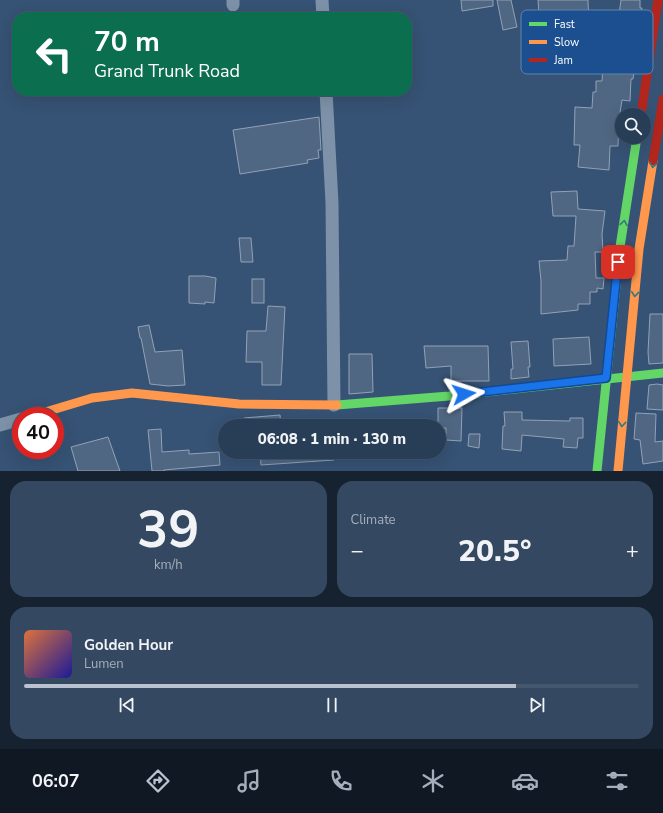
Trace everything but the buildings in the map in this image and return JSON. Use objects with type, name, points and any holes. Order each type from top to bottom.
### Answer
[{"type":"main road","points":[[653,34],[658,0]]},
{"type":"main road","points":[[642,108],[647,74]]},
{"type":"main road","points":[[618,471],[639,249],[663,99]]},
{"type":"main road","points":[[597,471],[620,247],[637,144]]},
{"type":"main road","points":[[62,407],[92,398],[132,393],[239,404],[348,405],[449,396],[663,372]]},
{"type":"street","points":[[322,0],[322,12]]},
{"type":"street","points":[[326,96],[332,203],[334,405]]},
{"type":"street","points":[[0,425],[12,422]]},
{"type":"traffic: fast","points":[[597,471],[620,247],[636,144]]},
{"type":"traffic: fast","points":[[337,405],[449,396],[663,373]]},
{"type":"traffic: slow","points":[[618,471],[639,249],[653,161]]},
{"type":"traffic: slow","points":[[62,407],[92,398],[132,393],[239,404],[337,405]]},
{"type":"traffic: jam","points":[[653,34],[658,0]]},
{"type":"traffic: jam","points":[[642,108],[647,74]]},
{"type":"traffic: jam","points":[[653,161],[663,99]]},
{"type":"route","points":[[464,394],[606,378],[618,262]]}]
